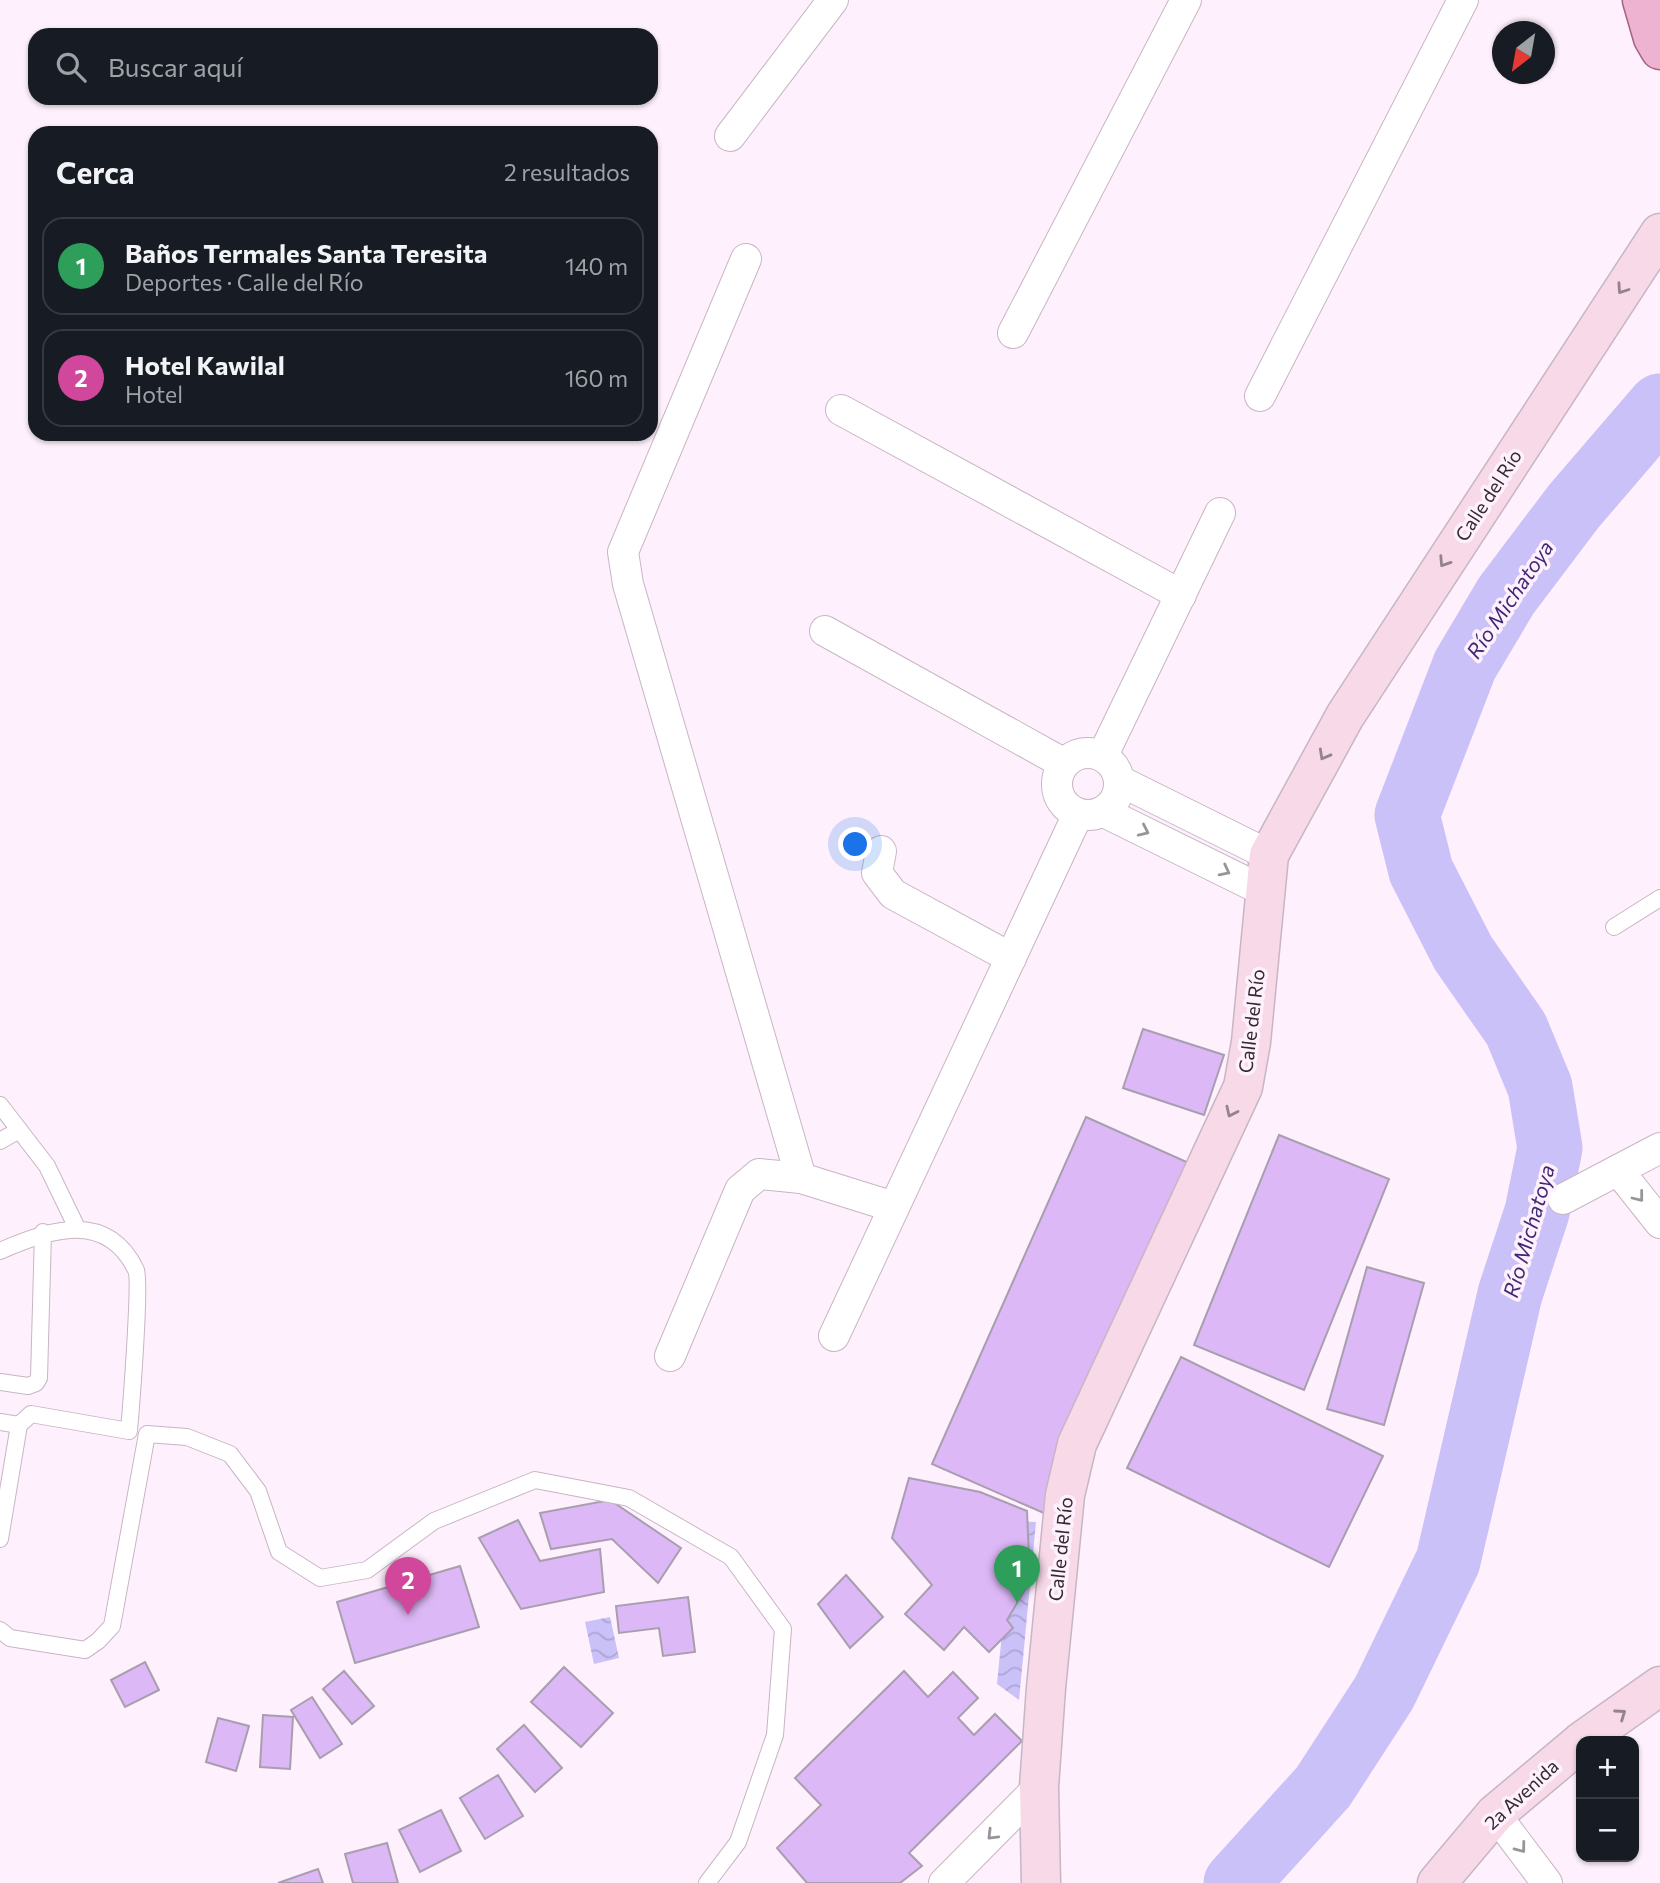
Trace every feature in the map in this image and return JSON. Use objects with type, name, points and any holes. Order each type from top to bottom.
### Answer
[{"type":"main road","points":[[1642,0],[1653,38],[1660,50]]},
{"type":"main road","name":"Calle del Río","points":[[1041,1883],[1039,1787],[1065,1495],[1077,1444],[1243,1087],[1251,1041],[1267,874],[1345,716],[1660,233]]},
{"type":"main road","name":"2a Avenida","points":[[1590,1736],[1660,1686]]},
{"type":"main road","name":"2a Avenida","points":[[1437,1883],[1494,1814],[1576,1747]]},
{"type":"street","points":[[730,136],[833,0]]},
{"type":"street","points":[[1013,333],[1186,0]]},
{"type":"street","points":[[1260,396],[1463,0]]},
{"type":"street","points":[[746,259],[623,552],[628,584],[801,1178]]},
{"type":"street","points":[[841,410],[1181,595]]},
{"type":"street","points":[[1103,755],[1220,513]]},
{"type":"street","points":[[825,631],[1063,763]]},
{"type":"street","points":[[834,1336],[1011,958],[1091,813],[1119,793],[1120,781],[1112,762],[1103,755],[1089,752],[1075,755],[1063,763],[1057,777],[1057,792],[1065,806],[1091,813],[1267,874]]},
{"type":"street","points":[[1120,781],[1267,874]]},
{"type":"street","points":[[881,851],[877,873],[893,894],[1011,958]]},
{"type":"street","points":[[1563,1199],[1660,1148]]},
{"type":"street","points":[[1618,1170],[1660,1223]]},
{"type":"street","points":[[670,1356],[740,1190],[759,1174],[801,1178],[894,1207]]},
{"type":"street","points":[[944,1883],[1039,1787]]},
{"type":"street","points":[[1494,1814],[1548,1883]]},
{"type":"lane","points":[[1614,927],[1660,898]]},
{"type":"lane","points":[[0,1105],[47,1166],[77,1228]]},
{"type":"lane","points":[[0,1141],[19,1130]]},
{"type":"lane","points":[[0,1251],[43,1232],[77,1228],[114,1240],[137,1271],[130,1431]]},
{"type":"lane","points":[[0,1382],[28,1386],[36,1383],[39,1378],[43,1232]]},
{"type":"lane","points":[[0,1539],[19,1425],[31,1414],[147,1434],[187,1437],[230,1454],[258,1491],[279,1552],[320,1578],[368,1570],[434,1521],[535,1480],[629,1498],[731,1557],[783,1629],[775,1735],[738,1842],[707,1883]]},
{"type":"lane","points":[[0,1422],[19,1425]]},
{"type":"lane","points":[[0,1630],[10,1638],[85,1650],[98,1641],[111,1626],[147,1434]]},
{"type":"water","points":[[1013,1521],[1036,1522],[1019,1700],[997,1684]]},
{"type":"water","points":[[610,1617],[619,1658],[594,1664],[585,1622]]},
{"type":"building","points":[[1143,1029],[1224,1055],[1204,1115],[1123,1088]]},
{"type":"building","points":[[1086,1117],[1200,1168],[1046,1514],[932,1464]]},
{"type":"building","points":[[1279,1135],[1389,1179],[1304,1390],[1194,1345]]},
{"type":"building","points":[[1367,1267],[1424,1283],[1384,1425],[1327,1409]]},
{"type":"building","points":[[1181,1357],[1383,1456],[1329,1567],[1127,1468]]},
{"type":"building","points":[[909,1478],[980,1492],[1027,1511],[1030,1581],[1007,1620],[1013,1628],[989,1652],[964,1627],[944,1650],[905,1614],[932,1585],[892,1538]]},
{"type":"building","points":[[610,1500],[681,1548],[658,1583],[612,1539],[551,1549],[540,1513]]},
{"type":"building","points":[[518,1520],[540,1561],[600,1549],[604,1592],[521,1609],[479,1538]]},
{"type":"building","points":[[460,1566],[479,1627],[355,1663],[337,1602]]},
{"type":"building","points":[[846,1575],[883,1617],[850,1648],[818,1604]]},
{"type":"building","points":[[688,1597],[695,1652],[663,1656],[659,1628],[619,1633],[616,1606]]},
{"type":"building","points":[[145,1662],[159,1690],[125,1707],[111,1680]]},
{"type":"building","points":[[564,1667],[613,1713],[581,1747],[531,1702]]},
{"type":"building","points":[[344,1671],[374,1706],[352,1724],[323,1689]]},
{"type":"building","points":[[904,1671],[928,1697],[953,1672],[978,1698],[958,1718],[974,1735],[995,1714],[1022,1741],[909,1853],[922,1866],[900,1883],[807,1883],[777,1848],[821,1805],[795,1778]]},
{"type":"building","points":[[312,1697],[342,1744],[320,1758],[291,1710]]},
{"type":"building","points":[[263,1715],[293,1717],[290,1769],[260,1767]]},
{"type":"building","points":[[218,1718],[249,1726],[236,1771],[206,1762]]},
{"type":"building","points":[[524,1725],[562,1768],[535,1792],[497,1749]]},
{"type":"building","points":[[498,1775],[523,1816],[485,1839],[460,1798]]},
{"type":"building","points":[[441,1810],[461,1851],[420,1872],[399,1830]]},
{"type":"building","points":[[387,1843],[398,1883],[353,1883],[345,1854]]},
{"type":"building","points":[[318,1869],[323,1883],[278,1883]]},
{"type":"waterway","name":"Río Michatoya","points":[[1236,1883],[1323,1787],[1384,1693],[1448,1561],[1510,1294],[1537,1212],[1550,1148],[1540,1087],[1516,1029],[1463,953],[1421,871],[1407,815],[1465,665],[1506,596],[1574,506],[1660,406]]},
{"type":"place","name":"Baños Termales Santa Teresita","points":[[1017,1603]]},
{"type":"place","name":"Hotel Kawilal","points":[[408,1615]]}]
